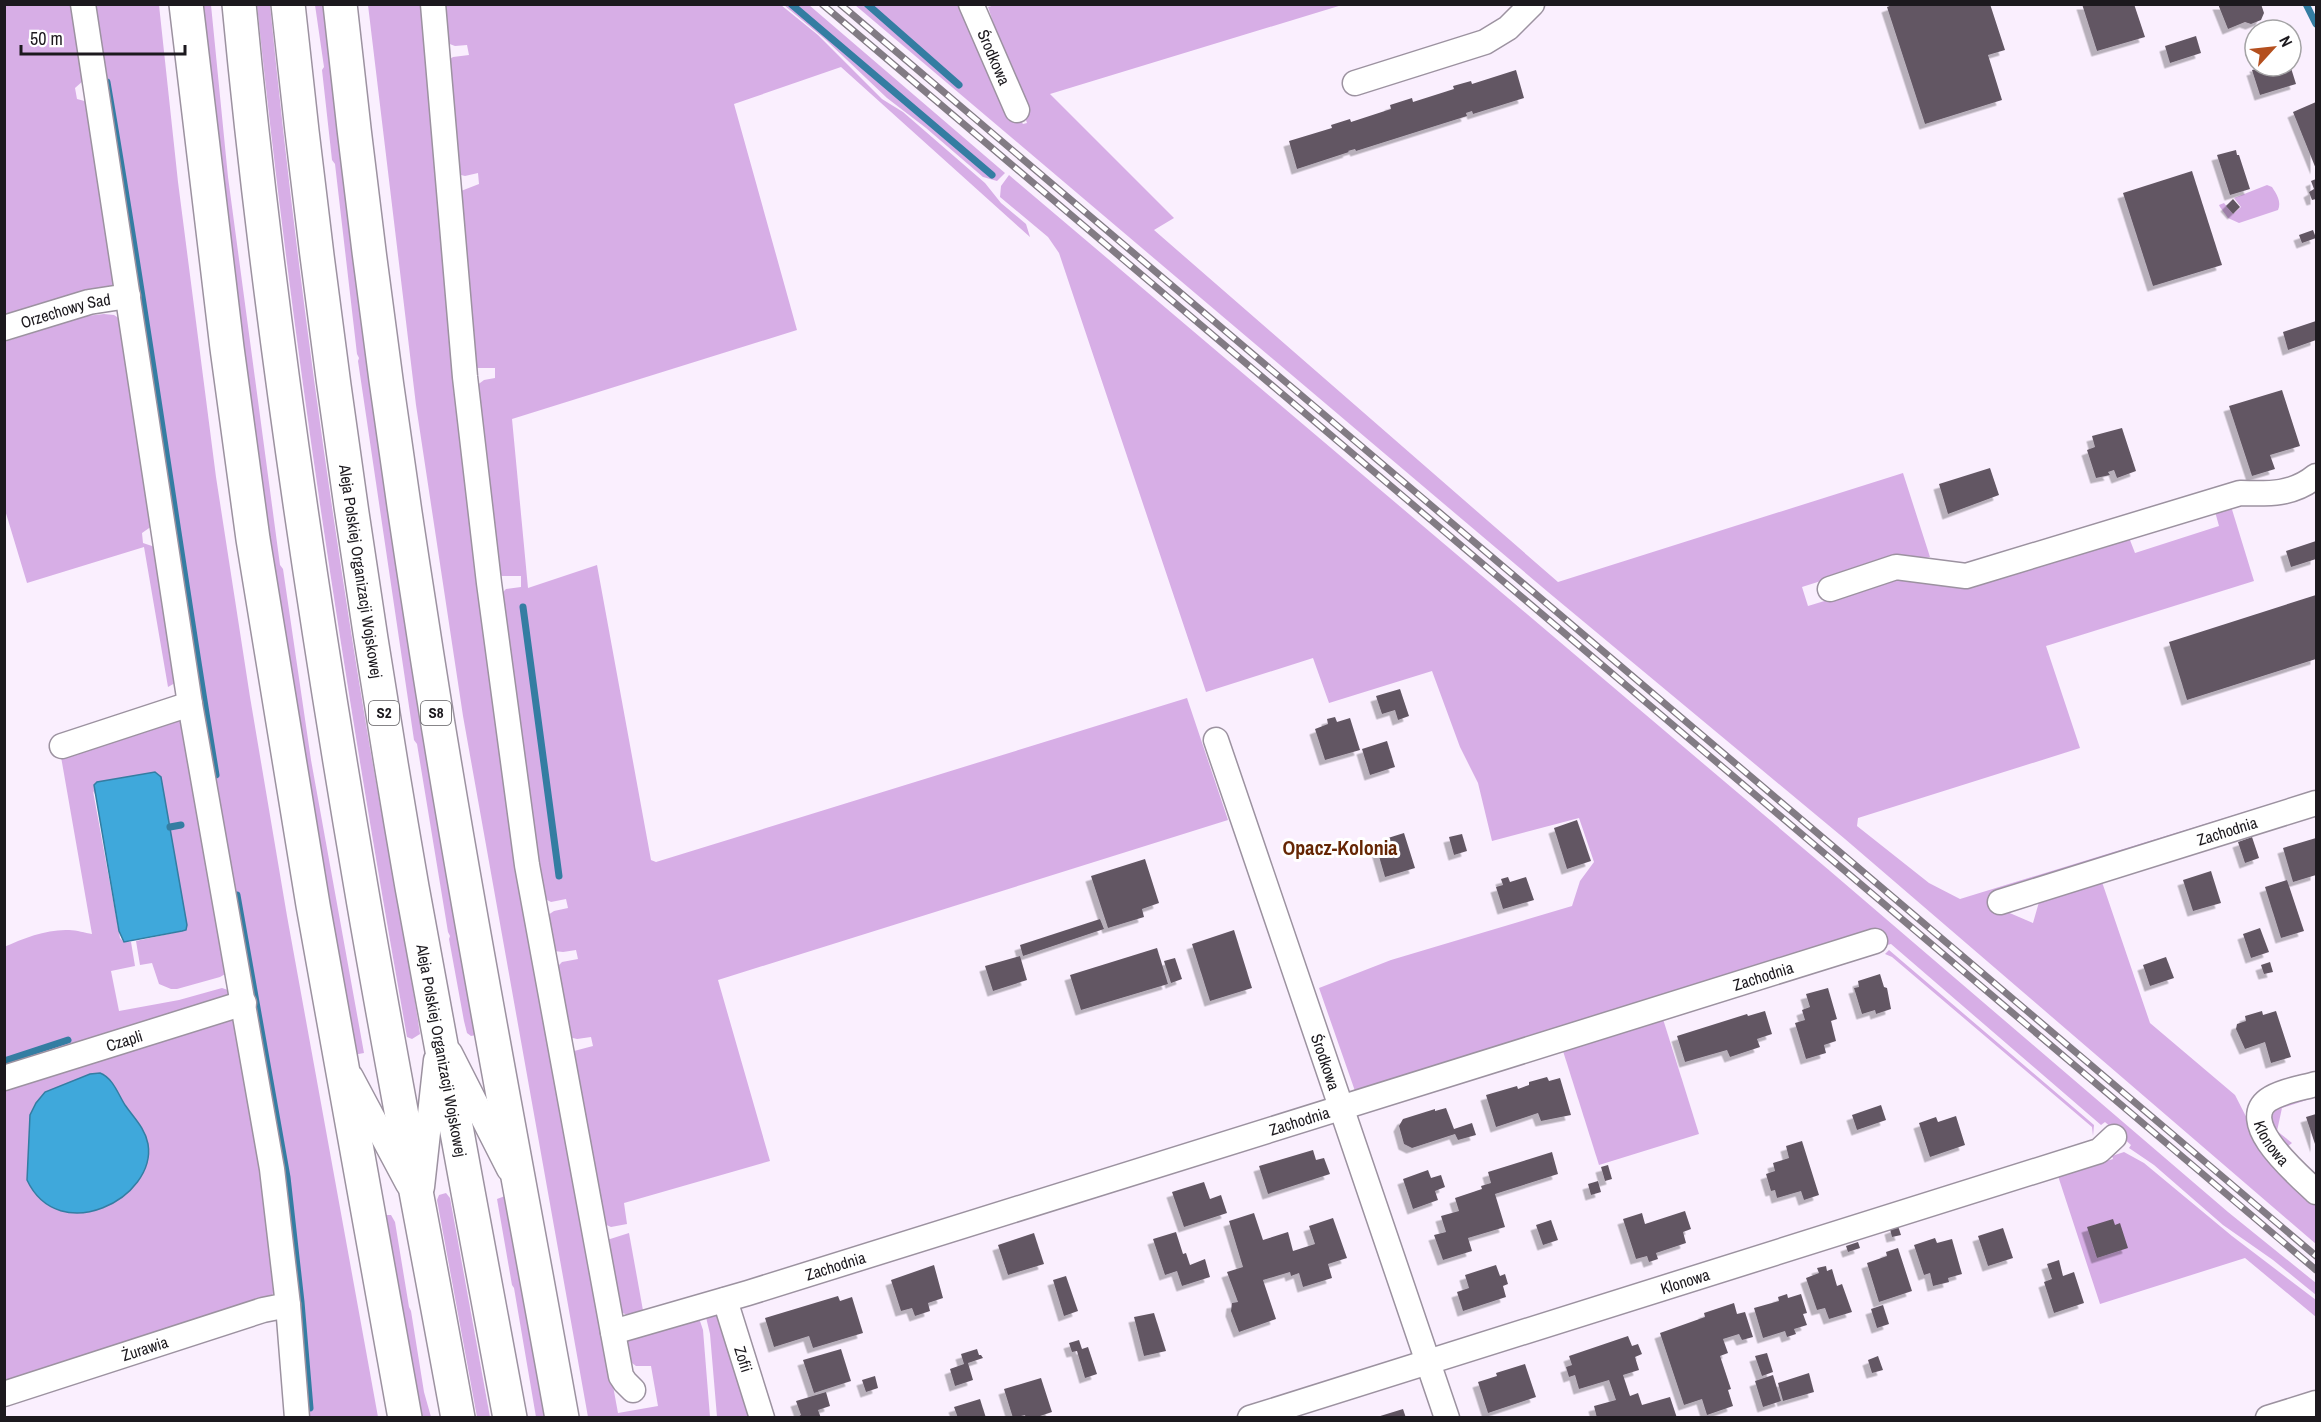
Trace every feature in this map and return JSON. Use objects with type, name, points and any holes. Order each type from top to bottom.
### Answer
[{"type":"highway","points":[[186,4],[253,539],[313,905],[405,1418]]},
{"type":"highway","points":[[239,4],[280,362],[304,527],[359,878],[458,1418]]},
{"type":"highway","name":"Aleja Polskiej Organizacji Wojskowej","points":[[288,4],[329,346],[370,627],[412,886],[510,1418]]},
{"type":"highway","name":"S8","points":[[340,4],[364,211],[419,607],[562,1418]]},
{"type":"street","points":[[82,4],[190,704],[272,1169],[288,1305],[297,1418]]},
{"type":"street","points":[[433,4],[465,377],[489,583],[522,830],[621,1376],[633,1390]]},
{"type":"street","name":"Środkowa","points":[[971,4],[1017,110]]},
{"type":"street","points":[[1355,83],[1485,42],[1508,28],[1532,4]]},
{"type":"street","name":"Orzechowy Sad","points":[[4,328],[89,302],[128,296]]},
{"type":"street","points":[[1830,589],[1896,567],[1966,576],[2240,493],[2271,494],[2287,491],[2305,485],[2316,476]]},
{"type":"street","points":[[62,746],[190,704]]},
{"type":"street","name":"Środkowa","points":[[1216,740],[1447,1418]]},
{"type":"street","name":"Zachodnia","points":[[2000,902],[2316,803]]},
{"type":"street","name":"Zachodnia","points":[[613,1332],[725,1300],[1875,942]]},
{"type":"street","name":"Czapli","points":[[4,1078],[244,1003]]},
{"type":"street","points":[[469,1189],[492,1031]]},
{"type":"street","points":[[439,1032],[521,1193]]},
{"type":"street","points":[[420,1207],[439,1032]]},
{"type":"street","points":[[390,1047],[469,1189]]},
{"type":"street","points":[[368,1215],[390,1047]]},
{"type":"street","points":[[341,1057],[420,1207]]},
{"type":"street","name":"Klonowa","points":[[2316,1084],[2270,1099],[2259,1114],[2262,1130],[2272,1147],[2316,1192]]},
{"type":"street","name":"Klonowa","points":[[1250,1418],[2099,1151],[2114,1137]]},
{"type":"street","name":"Zofii","points":[[725,1300],[762,1418]]},
{"type":"street","name":"Żurawia","points":[[4,1394],[263,1310],[288,1305]]},
{"type":"street","points":[[2268,1418],[2316,1403]]},
{"type":"shaded area","points":[[998,4],[1342,5],[1050,94],[1174,218],[1154,230],[1558,582],[1903,473],[1930,557],[1920,559],[1896,557],[1802,587],[1808,606],[1900,578],[2128,535],[2135,553],[2219,526],[2214,508],[2230,503],[2254,581],[2046,646],[2080,748],[1858,818],[1857,826],[1929,883],[1960,899],[2316,790],[2316,796],[1998,908],[2033,923],[2039,902],[2102,882],[2150,1023],[2235,1095],[2259,1142],[2316,1201],[2316,1244],[1845,839],[1548,592],[855,5],[964,5],[1013,112],[1023,124],[1027,123],[988,7]]},
{"type":"shaded area","points":[[4,5],[73,5],[84,80],[75,88],[77,99],[88,102],[118,277],[109,290],[4,322]]},
{"type":"shaded area","points":[[89,5],[159,5],[178,182],[216,477],[250,697],[287,916],[378,1417],[306,1417],[202,725]]},
{"type":"shaded area","points":[[199,5],[211,5],[228,177],[280,565],[283,569],[311,760],[364,1053],[353,1055],[275,600]]},
{"type":"shaded area","points":[[257,5],[270,5],[301,277],[338,550],[420,1034],[412,1039],[407,1037],[342,651],[287,264]]},
{"type":"shaded area","points":[[315,5],[327,5],[476,1035],[471,1036],[467,1033],[464,1021],[417,744],[414,740],[357,354]]},
{"type":"shaded area","points":[[368,5],[424,5],[563,1115],[618,1413],[658,1406],[651,1366],[636,1366],[628,1360],[626,1341],[698,1315],[703,1330],[710,1417],[588,1417],[463,716],[416,405]]},
{"type":"shaded area","points":[[441,5],[781,5],[818,35],[882,99],[903,112],[985,183],[1001,203],[1026,224],[1030,237],[841,67],[734,104],[797,330],[512,419],[528,588],[597,565],[651,860],[656,862],[1187,698],[1228,820],[718,980],[770,1161],[624,1203],[627,1224],[611,1227],[602,1223],[571,1058],[574,1051],[593,1046],[591,1037],[577,1039],[569,1037],[555,969],[562,962],[578,959],[576,950],[554,951],[548,915],[568,908],[566,899],[551,902],[543,898],[501,594],[506,589],[521,587],[521,576],[502,576],[498,573],[476,386],[484,380],[495,378],[495,368],[477,368],[471,361],[461,191],[479,184],[478,173],[465,176],[457,174],[447,61],[453,57],[469,55],[467,45],[455,46],[447,43]]},
{"type":"shaded area","points":[[784,5],[809,5],[1005,173],[997,181],[983,177],[887,98],[826,40]]},
{"type":"shaded area","points":[[1009,175],[1830,871],[2228,1212],[2316,1283],[2316,1295],[2273,1260],[2223,1225],[2154,1165],[2129,1148],[2131,1145],[2105,1122],[2101,1125],[1891,944],[1355,1091],[1319,988],[1391,960],[1572,906],[1580,881],[1594,862],[1579,818],[1492,841],[1478,783],[1460,747],[1432,671],[1329,703],[1313,658],[1206,692],[1059,253],[1048,237],[1000,197],[1001,186]]},
{"type":"shaded area","points":[[2267,185],[2272,187],[2277,195],[2278,210],[2239,223],[2228,218],[2219,205],[2224,203],[2233,214],[2241,207],[2234,198]]},
{"type":"shaded area","points":[[114,315],[120,319],[152,526],[142,533],[143,543],[155,547],[175,683],[168,687],[144,547],[27,583],[5,510],[4,342],[86,316]]},
{"type":"shaded area","points":[[182,718],[227,973],[220,977],[171,989],[159,984],[152,963],[140,965],[136,941],[182,931],[93,791],[120,938],[124,942],[131,942],[135,966],[111,971],[119,1011],[179,1000],[222,988],[231,991],[225,997],[5,1066],[4,947],[28,937],[52,931],[72,930],[92,934],[60,751]]},
{"type":"shaded area","points":[[1889,950],[2094,1125],[2093,1136],[2092,1127],[1892,957],[1885,954]]},
{"type":"shaded area","points":[[232,1019],[238,1025],[264,1162],[275,1290],[272,1295],[263,1301],[5,1382],[4,1088]]},
{"type":"shaded area","points":[[1663,1019],[1699,1134],[1599,1165],[1563,1051]]},
{"type":"shaded area","points":[[2316,1091],[2316,1097],[2282,1108],[2277,1131],[2292,1143],[2282,1151],[2271,1118],[2277,1107]]},
{"type":"shaded area","points":[[2124,1152],[2144,1163],[2232,1236],[2316,1300],[2316,1317],[2245,1258],[2100,1304],[2058,1176],[2113,1159],[2112,1156]]},
{"type":"shaded area","points":[[446,1193],[450,1198],[490,1417],[477,1417],[437,1200],[439,1195]]},
{"type":"shaded area","points":[[505,1196],[548,1417],[536,1417],[497,1199]]},
{"type":"shaded area","points":[[391,1215],[395,1222],[424,1392],[431,1417],[419,1417],[385,1216]]},
{"type":"shaded area","points":[[629,1233],[644,1316],[623,1313],[618,1307],[614,1294],[607,1240]]},
{"type":"shaded area","points":[[705,1313],[717,1313],[755,1417],[717,1417],[710,1334]]},
{"type":"water","points":[[155,772],[161,777],[187,925],[186,930],[124,942],[119,931],[94,785],[97,782]]},
{"type":"water","points":[[100,1073],[112,1082],[139,1123],[148,1144],[147,1164],[137,1182],[122,1197],[103,1208],[82,1213],[61,1211],[42,1200],[27,1180],[30,1115],[45,1092],[90,1074]]},
{"type":"building","points":[[1895,4],[1990,4],[2005,50],[1988,55],[2002,100],[1925,124],[1887,7]]},
{"type":"building","points":[[2082,4],[2134,4],[2145,37],[2097,51]]},
{"type":"building","points":[[2218,4],[2261,4],[2264,13],[2262,18],[2243,18],[2243,23],[2228,29]]},
{"type":"building","points":[[2196,36],[2201,53],[2170,63],[2165,46]]},
{"type":"building","points":[[1516,70],[1524,98],[1473,114],[1472,111],[1466,113],[1467,116],[1356,151],[1355,149],[1348,151],[1297,169],[1289,141],[1332,128],[1331,125],[1350,119],[1351,122],[1391,109],[1390,105],[1412,98],[1413,102],[1454,89],[1453,86],[1471,81],[1472,84]]},
{"type":"building","points":[[2255,78],[2294,78],[2296,84],[2260,95]]},
{"type":"building","points":[[2316,102],[2316,169],[2293,112]]},
{"type":"building","points":[[2236,150],[2250,189],[2230,195],[2217,155]]},
{"type":"building","points":[[2192,171],[2222,265],[2153,286],[2123,193]]},
{"type":"building","points":[[2316,179],[2316,199],[2312,200],[2309,192],[2314,189],[2311,181]]},
{"type":"building","points":[[2233,199],[2240,207],[2233,214],[2226,206]]},
{"type":"building","points":[[2313,230],[2316,238],[2302,243],[2299,235]]},
{"type":"building","points":[[2316,321],[2316,340],[2288,350],[2283,332]]},
{"type":"building","points":[[2282,390],[2300,446],[2270,455],[2275,469],[2252,476],[2229,406]]},
{"type":"building","points":[[2122,428],[2136,471],[2117,478],[2114,470],[2108,472],[2110,475],[2096,478],[2087,450],[2095,447],[2092,436]]},
{"type":"building","points":[[1990,468],[1999,495],[1948,514],[1939,484]]},
{"type":"building","points":[[2316,541],[2316,559],[2291,567],[2286,551]]},
{"type":"building","points":[[2316,595],[2316,659],[2187,700],[2169,642]]},
{"type":"building","points":[[1400,689],[1409,716],[1398,720],[1395,710],[1382,714],[1376,696]]},
{"type":"building","points":[[1335,717],[1337,722],[1350,718],[1360,750],[1325,760],[1315,729],[1328,724],[1327,719]]},
{"type":"building","points":[[1387,741],[1395,767],[1370,775],[1362,749]]},
{"type":"building","points":[[1577,820],[1591,861],[1567,869],[1554,828]]},
{"type":"building","points":[[1404,833],[1415,868],[1385,877],[1376,846],[1389,842],[1388,838]]},
{"type":"building","points":[[1462,834],[1467,851],[1454,855],[1449,837]]},
{"type":"building","points":[[2252,837],[2259,858],[2245,863],[2238,842]]},
{"type":"building","points":[[2316,838],[2316,875],[2293,882],[2283,848]]},
{"type":"building","points":[[1145,859],[1159,903],[1142,909],[1144,917],[1108,928],[1091,876]]},
{"type":"building","points":[[2211,871],[2221,903],[2193,911],[2183,880]]},
{"type":"building","points":[[1508,877],[1510,882],[1526,877],[1534,900],[1503,909],[1496,887],[1503,885],[1501,879]]},
{"type":"building","points":[[2287,880],[2304,931],[2281,938],[2265,887]]},
{"type":"building","points":[[1100,919],[1104,929],[1023,956],[1020,945]]},
{"type":"building","points":[[2260,928],[2269,952],[2251,958],[2243,934]]},
{"type":"building","points":[[1234,930],[1252,988],[1210,1001],[1192,944]]},
{"type":"building","points":[[1157,948],[1168,984],[1081,1010],[1070,975]]},
{"type":"building","points":[[1020,956],[1027,980],[993,991],[985,966]]},
{"type":"building","points":[[2166,957],[2174,978],[2150,986],[2143,965]]},
{"type":"building","points":[[1175,958],[1182,979],[1171,983],[1164,961]]},
{"type":"building","points":[[2270,962],[2273,972],[2264,974],[2261,965]]},
{"type":"building","points":[[1880,974],[1884,987],[1887,988],[1891,1009],[1876,1014],[1875,1010],[1862,1014],[1854,988],[1859,987],[1858,981]]},
{"type":"building","points":[[1828,988],[1837,1019],[1831,1021],[1836,1041],[1824,1045],[1826,1053],[1806,1059],[1795,1023],[1805,1020],[1802,1010],[1810,1007],[1806,994]]},
{"type":"building","points":[[1765,1011],[1772,1034],[1757,1039],[1760,1047],[1730,1057],[1727,1050],[1685,1062],[1677,1036],[1747,1014],[1748,1016]]},
{"type":"building","points":[[2262,1011],[2263,1015],[2276,1011],[2291,1057],[2271,1063],[2265,1042],[2245,1049],[2236,1029],[2237,1024],[2246,1021],[2245,1016]]},
{"type":"building","points":[[1547,1077],[1549,1081],[1560,1078],[1571,1115],[1541,1121],[1538,1113],[1496,1127],[1486,1095],[1517,1086],[1518,1089],[1529,1085],[1529,1082]]},
{"type":"building","points":[[1881,1105],[1886,1120],[1857,1130],[1852,1115]]},
{"type":"building","points":[[1446,1108],[1454,1129],[1472,1123],[1476,1135],[1458,1140],[1455,1134],[1412,1148],[1404,1144],[1399,1126],[1403,1119]]},
{"type":"building","points":[[2316,1114],[2316,1147],[2306,1117]]},
{"type":"building","points":[[1956,1116],[1965,1145],[1930,1157],[1919,1123],[1936,1117],[1938,1122]]},
{"type":"building","points":[[1802,1141],[1819,1195],[1804,1200],[1801,1191],[1777,1198],[1775,1190],[1771,1191],[1766,1174],[1775,1171],[1773,1163],[1789,1158],[1786,1146]]},
{"type":"building","points":[[1313,1150],[1316,1160],[1324,1158],[1330,1174],[1268,1194],[1259,1166]]},
{"type":"building","points":[[1552,1152],[1558,1174],[1495,1194],[1505,1227],[1468,1238],[1472,1251],[1443,1260],[1434,1235],[1446,1232],[1441,1216],[1459,1211],[1455,1198],[1482,1189],[1481,1186],[1491,1183],[1488,1172]]},
{"type":"building","points":[[1608,1165],[1612,1179],[1605,1181],[1601,1167]]},
{"type":"building","points":[[1428,1170],[1431,1178],[1441,1175],[1445,1187],[1435,1191],[1438,1200],[1413,1209],[1403,1179]]},
{"type":"building","points":[[1598,1181],[1601,1192],[1591,1195],[1588,1184]]},
{"type":"building","points":[[1204,1182],[1210,1199],[1221,1195],[1227,1213],[1184,1227],[1172,1192]]},
{"type":"building","points":[[1685,1211],[1691,1229],[1683,1232],[1686,1243],[1656,1253],[1658,1259],[1649,1262],[1647,1256],[1636,1259],[1623,1219],[1642,1213],[1645,1224]]},
{"type":"building","points":[[1254,1213],[1263,1240],[1288,1232],[1293,1251],[1315,1244],[1309,1226],[1333,1218],[1347,1258],[1328,1264],[1332,1278],[1303,1287],[1299,1273],[1291,1276],[1290,1272],[1263,1280],[1276,1319],[1239,1332],[1231,1311],[1232,1303],[1238,1302],[1227,1272],[1243,1267],[1229,1221]]},
{"type":"building","points":[[2113,1219],[2115,1225],[2120,1223],[2128,1248],[2097,1258],[2087,1227]]},
{"type":"building","points":[[1551,1220],[1558,1240],[1543,1245],[1536,1225]]},
{"type":"building","points":[[1898,1226],[1901,1235],[1892,1237],[1890,1229]]},
{"type":"building","points":[[2003,1228],[2013,1258],[1988,1266],[1978,1236]]},
{"type":"building","points":[[1176,1232],[1183,1254],[1186,1253],[1190,1265],[1205,1259],[1210,1277],[1182,1286],[1177,1271],[1165,1275],[1153,1239]]},
{"type":"building","points":[[1034,1233],[1044,1264],[1008,1275],[998,1245]]},
{"type":"building","points":[[1935,1238],[1937,1243],[1952,1239],[1962,1274],[1948,1278],[1949,1282],[1933,1286],[1930,1273],[1924,1275],[1914,1245]]},
{"type":"building","points":[[1858,1242],[1860,1248],[1848,1252],[1846,1246]]},
{"type":"building","points":[[1898,1248],[1912,1291],[1879,1302],[1867,1263],[1887,1256],[1886,1252]]},
{"type":"building","points":[[2059,1260],[2063,1276],[2074,1272],[2084,1303],[2054,1313],[2044,1282],[2052,1279],[2047,1264]]},
{"type":"building","points":[[934,1265],[943,1298],[928,1303],[930,1311],[915,1316],[912,1308],[901,1311],[891,1280]]},
{"type":"building","points":[[1496,1265],[1500,1276],[1505,1274],[1508,1284],[1503,1286],[1506,1297],[1463,1311],[1457,1292],[1469,1288],[1465,1275]]},
{"type":"building","points":[[1826,1266],[1827,1271],[1832,1269],[1837,1286],[1842,1284],[1852,1312],[1829,1319],[1825,1308],[1817,1310],[1806,1278],[1819,1273],[1817,1268]]},
{"type":"building","points":[[1066,1276],[1078,1311],[1064,1316],[1053,1280]]},
{"type":"building","points":[[1787,1294],[1788,1298],[1801,1294],[1807,1313],[1803,1314],[1807,1325],[1794,1329],[1796,1334],[1787,1337],[1785,1331],[1763,1338],[1754,1308],[1779,1301],[1778,1297]]},
{"type":"building","points":[[838,1296],[840,1301],[852,1297],[863,1333],[813,1348],[809,1336],[774,1347],[765,1318]]},
{"type":"building","points":[[1734,1303],[1737,1314],[1745,1312],[1753,1337],[1742,1340],[1739,1334],[1723,1339],[1728,1353],[1720,1356],[1731,1389],[1728,1390],[1733,1406],[1707,1415],[1702,1399],[1684,1405],[1660,1333],[1705,1317],[1704,1313]]},
{"type":"building","points":[[1883,1305],[1889,1324],[1877,1328],[1871,1309]]},
{"type":"building","points":[[1154,1313],[1166,1351],[1144,1356],[1134,1317]]},
{"type":"building","points":[[1628,1336],[1632,1346],[1638,1344],[1642,1354],[1635,1357],[1639,1370],[1623,1375],[1630,1396],[1638,1393],[1642,1405],[1670,1397],[1677,1418],[1597,1418],[1594,1406],[1616,1400],[1609,1380],[1579,1389],[1575,1375],[1569,1377],[1566,1367],[1572,1365],[1569,1356]]},
{"type":"building","points":[[1079,1340],[1082,1349],[1088,1347],[1097,1374],[1085,1378],[1077,1351],[1072,1352],[1069,1343]]},
{"type":"building","points":[[841,1349],[851,1381],[814,1393],[803,1360]]},
{"type":"building","points":[[977,1349],[983,1358],[968,1363],[973,1380],[955,1386],[950,1369],[964,1364],[961,1354]]},
{"type":"building","points":[[1767,1353],[1773,1372],[1762,1376],[1755,1356]]},
{"type":"building","points":[[1878,1356],[1883,1370],[1872,1373],[1868,1360]]},
{"type":"building","points":[[1525,1364],[1536,1397],[1488,1413],[1478,1382],[1497,1376],[1496,1373]]},
{"type":"building","points":[[1809,1373],[1814,1392],[1783,1401],[1778,1383]]},
{"type":"building","points":[[1773,1375],[1781,1401],[1763,1407],[1755,1381]]},
{"type":"building","points":[[875,1376],[878,1388],[866,1392],[862,1380]]},
{"type":"building","points":[[1041,1378],[1052,1412],[1034,1418],[1026,1418],[1025,1415],[1013,1418],[1004,1389]]},
{"type":"building","points":[[826,1392],[830,1406],[818,1410],[821,1418],[795,1418],[801,1415],[796,1401]]},
{"type":"building","points":[[980,1399],[986,1418],[958,1418],[954,1407]]},
{"type":"building","points":[[1403,1409],[1406,1418],[1377,1417]]},
{"type":"waterway","points":[[791,4],[992,175]]},
{"type":"waterway","points":[[867,4],[959,85]]},
{"type":"waterway","points":[[2306,4],[2316,24]]},
{"type":"waterway","points":[[107,82],[216,775]]},
{"type":"waterway","points":[[523,607],[559,876]]},
{"type":"waterway","points":[[170,827],[181,825]]},
{"type":"waterway","points":[[237,895],[287,1177],[310,1408]]},
{"type":"waterway","points":[[4,1061],[68,1040]]},
{"type":"railway","points":[[822,4],[2316,1270]]},
{"type":"railway","points":[[840,4],[2316,1256]]},
{"type":"district","name":"Opacz-Kolonia","points":[[1340,848]]}]
